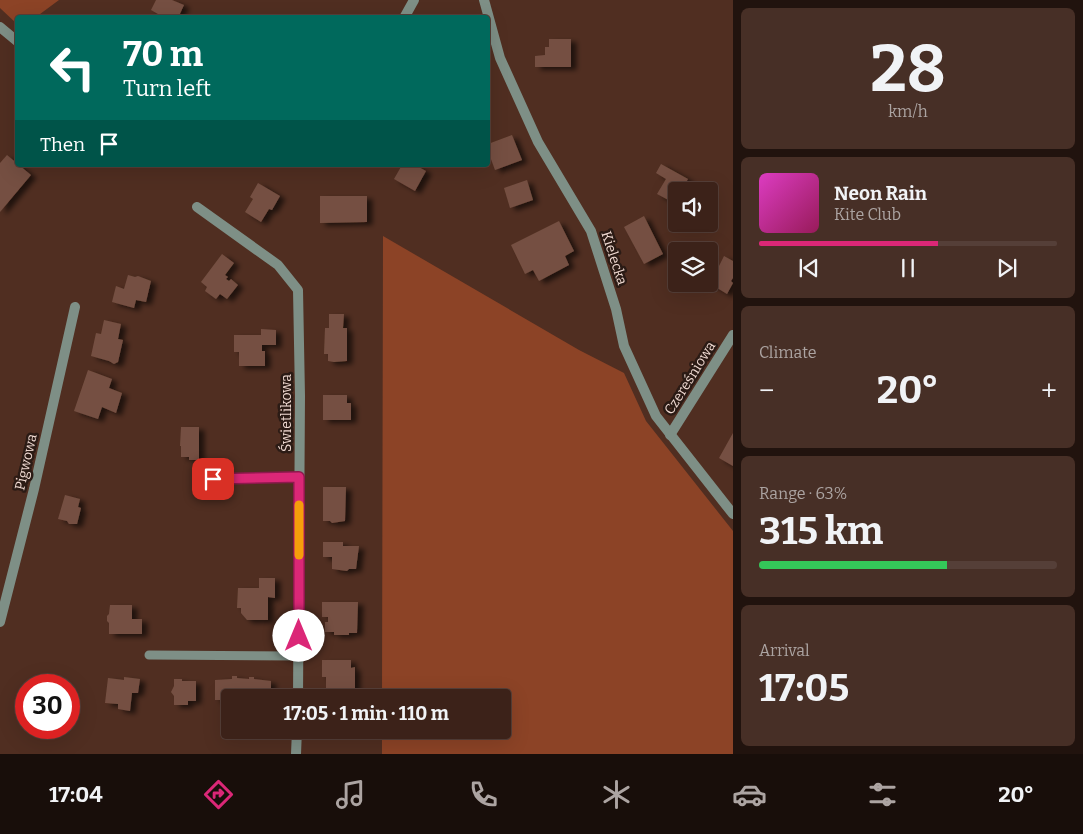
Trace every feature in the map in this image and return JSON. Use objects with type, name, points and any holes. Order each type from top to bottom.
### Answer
[{"type":"street","points":[[406,15],[414,0]]},
{"type":"street","name":"Kielecka","points":[[484,0],[488,15]]},
{"type":"street","name":"Kielecka","points":[[490,22],[500,58],[538,142],[590,231],[616,309],[624,346],[656,416],[733,514]]},
{"type":"street","points":[[0,27],[15,40]]},
{"type":"street","name":"Świetlikowa","points":[[196,207],[278,265],[298,290],[300,396],[298,689]]},
{"type":"street","name":"Pigwowa","points":[[0,622],[34,489],[75,307]]},
{"type":"street","name":"Czereśniowa","points":[[670,435],[733,335]]},
{"type":"street","points":[[296,754],[297,739]]},
{"type":"lane","points":[[213,479],[299,477]]},
{"type":"lane","points":[[148,655],[298,656]]},
{"type":"shaded area","points":[[0,0],[59,0],[39,15],[15,15],[15,22],[0,8]]},
{"type":"shaded area","points":[[383,236],[579,350],[624,373],[646,421],[733,531],[733,754],[382,754],[382,739],[511,739],[511,689],[382,689]]},
{"type":"building","points":[[156,0],[172,0],[184,5],[179,15],[160,15],[151,10]]},
{"type":"building","points":[[549,39],[571,39],[571,67],[535,67],[535,56],[545,55],[545,47],[549,47]]},
{"type":"building","points":[[512,135],[522,160],[495,170],[490,156],[490,143]]},
{"type":"building","points":[[7,155],[15,162],[15,167],[21,167],[31,175],[0,212],[0,163]]},
{"type":"building","points":[[661,164],[688,179],[686,182],[668,182],[668,200],[657,194],[666,179],[656,173]]},
{"type":"building","points":[[401,167],[419,167],[426,171],[415,191],[394,179]]},
{"type":"building","points":[[527,180],[533,200],[510,208],[504,188]]},
{"type":"building","points":[[258,183],[280,196],[272,210],[269,209],[261,222],[245,212],[253,199],[250,197]]},
{"type":"building","points":[[320,196],[367,196],[367,222],[320,223]]},
{"type":"building","points":[[644,216],[663,254],[644,264],[624,227]]},
{"type":"building","points":[[559,221],[574,251],[565,256],[569,265],[539,281],[533,270],[525,274],[511,245]]},
{"type":"building","points":[[222,254],[234,263],[225,275],[228,277],[226,279],[229,281],[231,279],[238,285],[227,299],[220,294],[216,299],[205,291],[207,287],[201,282]]},
{"type":"building","points":[[724,256],[733,261],[733,278],[731,281],[733,283],[727,294],[718,288],[719,266]]},
{"type":"building","points":[[128,275],[138,276],[151,281],[146,302],[136,300],[134,308],[112,302],[116,286],[124,289]]},
{"type":"building","points":[[329,314],[344,314],[343,328],[347,328],[347,361],[328,361],[328,354],[324,354],[325,328],[329,328]]},
{"type":"building","points":[[104,320],[121,324],[118,339],[123,340],[118,362],[114,364],[91,356],[96,333],[101,334]]},
{"type":"building","points":[[261,329],[276,330],[276,345],[262,345],[262,351],[265,351],[265,366],[239,366],[239,352],[234,352],[234,335],[261,335]]},
{"type":"building","points":[[88,370],[112,379],[109,388],[122,393],[116,413],[102,407],[98,419],[74,411]]},
{"type":"building","points":[[323,395],[347,395],[347,403],[351,403],[351,420],[323,420]]},
{"type":"building","points":[[181,427],[199,427],[199,460],[189,460],[189,457],[181,457]]},
{"type":"building","points":[[733,433],[733,466],[719,458]]},
{"type":"building","points":[[323,487],[346,487],[345,521],[332,523],[330,521],[323,521]]},
{"type":"building","points":[[65,495],[80,499],[78,507],[81,508],[77,524],[69,524],[67,521],[58,519]]},
{"type":"building","points":[[323,542],[343,542],[343,546],[359,546],[356,569],[349,569],[347,571],[332,569],[332,557],[323,557]]},
{"type":"building","points":[[259,578],[275,578],[275,598],[268,597],[268,620],[247,620],[241,613],[241,608],[237,608],[238,588],[259,588]]},
{"type":"building","points":[[322,602],[358,602],[357,633],[334,635],[334,632],[325,632],[325,622],[328,622],[328,617],[322,617]]},
{"type":"building","points":[[110,605],[132,605],[132,619],[142,619],[142,634],[109,634],[107,616]]},
{"type":"building","points":[[322,660],[351,660],[351,668],[355,667],[355,689],[326,689],[326,677],[322,677]]},
{"type":"building","points":[[232,676],[237,676],[237,678],[249,679],[249,677],[254,677],[254,679],[271,681],[271,689],[221,689],[221,700],[215,700],[215,680],[232,679]]},
{"type":"building","points":[[124,677],[140,679],[138,693],[132,693],[130,711],[118,709],[118,704],[105,703],[108,678],[124,680]]},
{"type":"building","points":[[174,679],[196,681],[196,701],[188,701],[188,705],[174,705],[174,696],[171,692],[174,686]]},
{"type":"slow traffic","points":[[299,505],[299,555]]},
{"type":"route","points":[[213,479],[299,477],[299,636]]}]
